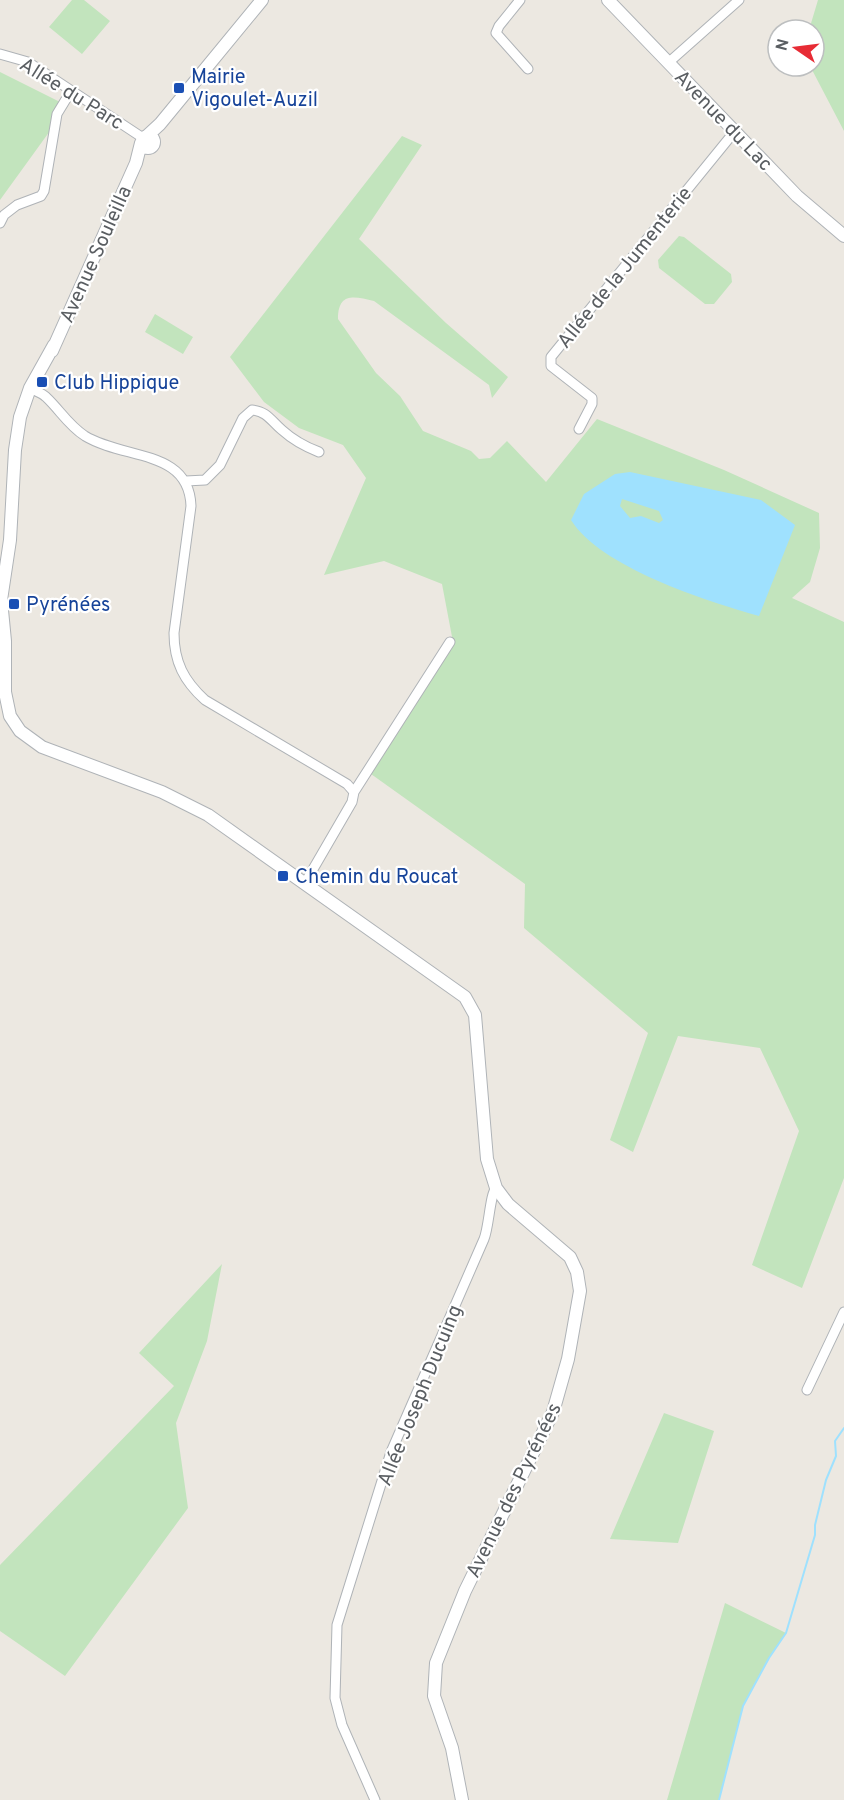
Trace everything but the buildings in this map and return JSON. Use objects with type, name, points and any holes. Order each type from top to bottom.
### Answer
[{"type":"street","points":[[147,141],[262,0]]},
{"type":"street","points":[[520,0],[496,33],[528,69]]},
{"type":"street","name":"Avenue du Lac","points":[[608,0],[797,196],[844,236]]},
{"type":"street","points":[[668,63],[739,0]]},
{"type":"street","name":"Allée du Parc","points":[[0,54],[28,62],[147,141]]},
{"type":"street","points":[[0,223],[8,211],[41,196],[45,190],[57,114],[71,91]]},
{"type":"street","name":"Allée de la Jumenterie","points":[[579,429],[592,404],[591,399],[551,366],[551,357],[735,131]]},
{"type":"street","name":"Avenue Souleilla","points":[[33,390],[147,141]]},
{"type":"street","points":[[33,390],[47,397],[65,421],[84,435],[113,449],[167,465],[186,481],[191,492],[191,507],[174,633],[176,659],[185,679],[205,700],[347,784],[354,792]]},
{"type":"street","name":"Avenue des Pyrénées","points":[[33,390],[18,432],[2,612],[4,678],[10,716],[20,731],[31,741],[189,805],[442,978],[469,1003],[475,1015],[487,1159],[496,1188],[519,1215],[570,1257],[577,1272],[580,1291],[568,1359],[553,1412],[475,1569],[436,1663],[434,1696],[452,1748],[462,1800]]},
{"type":"street","points":[[186,481],[206,480],[220,465],[243,418],[252,410],[262,411],[282,430],[306,447],[319,452]]},
{"type":"street","name":"Avenue des Pyrénées","points":[[4,678],[11,640],[2,612],[7,597],[17,536],[14,494]]},
{"type":"street","points":[[305,883],[352,802],[354,792],[450,642]]},
{"type":"street","name":"Allée Joseph Ducuing","points":[[375,1800],[349,1742],[338,1710],[334,1686],[335,1639],[344,1599],[391,1452],[484,1239],[491,1218],[491,1196],[496,1188]]},
{"type":"street","points":[[807,1390],[844,1312]]},
{"type":"green space","points":[[72,0],[84,0],[110,21],[82,54],[49,27]]},
{"type":"green space","points":[[818,0],[844,0],[844,131],[816,78],[826,78],[826,18],[813,18]]},
{"type":"green space","points":[[0,72],[68,106],[0,200]]},
{"type":"green space","points":[[402,136],[422,145],[359,239],[446,323],[508,377],[492,398],[489,385],[374,301],[354,297],[344,300],[338,319],[376,373],[400,396],[423,431],[471,451],[479,459],[490,458],[507,441],[546,482],[597,419],[724,470],[819,513],[820,548],[810,582],[792,598],[844,622],[844,1178],[802,1288],[752,1265],[799,1131],[760,1048],[678,1036],[633,1152],[610,1140],[648,1033],[524,928],[525,884],[371,774],[453,642],[442,584],[384,561],[324,575],[366,478],[343,445],[299,428],[264,402],[230,357]]},
{"type":"green space","points":[[679,236],[684,237],[731,274],[732,282],[714,304],[705,304],[659,268],[658,260]]},
{"type":"green space","points":[[155,314],[193,337],[183,354],[145,332]]},
{"type":"green space","points":[[222,1264],[207,1341],[176,1423],[188,1508],[65,1676],[0,1631],[0,1565],[174,1386],[139,1353]]},
{"type":"green space","points":[[664,1413],[714,1431],[678,1543],[610,1539]]},
{"type":"green space","points":[[725,1603],[786,1633],[769,1658],[743,1706],[719,1800],[667,1800]]},
{"type":"water","points":[[630,472],[761,500],[795,525],[759,616],[656,580],[605,553],[585,537],[571,520],[584,494],[615,474]],"holes":[[[622,499],[659,511],[663,520],[659,523],[641,516],[630,518],[620,506]]]},
{"type":"waterway","points":[[719,1800],[743,1706],[769,1658],[786,1633],[815,1535],[815,1525],[826,1480],[836,1456],[835,1441],[844,1428]]},
{"type":"place","name":"Mairie Vigoulet-Auzil","points":[[179,88]]},
{"type":"place","name":"Club Hippique","points":[[42,382]]},
{"type":"place","name":"Pyrénées","points":[[14,604]]},
{"type":"place","name":"Chemin du Roucat","points":[[283,876]]}]
